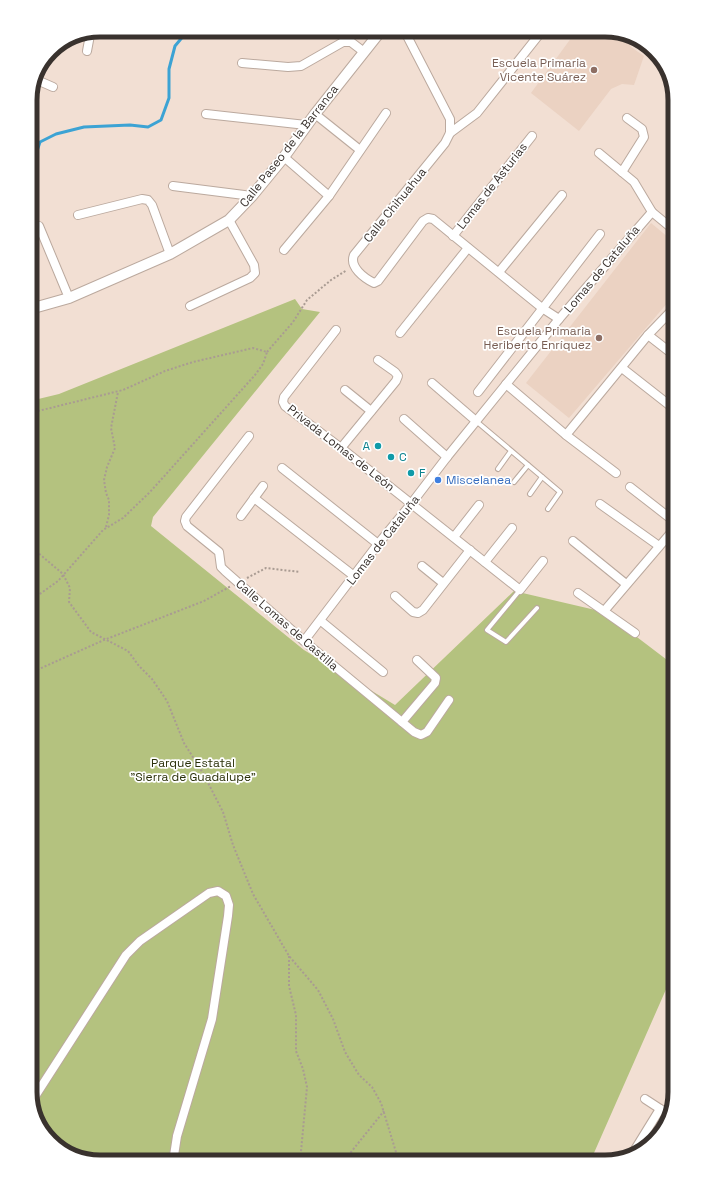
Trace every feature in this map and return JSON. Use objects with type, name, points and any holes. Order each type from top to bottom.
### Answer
[{"type":"street","name":"Calle Paseo de la Barranca","points":[[37,307],[69,298],[170,254],[229,220],[252,196],[284,158],[306,125],[376,37]]},
{"type":"street","points":[[407,37],[450,119],[450,133]]},
{"type":"street","points":[[450,133],[477,113],[537,37]]},
{"type":"street","points":[[87,51],[89,38]]},
{"type":"street","points":[[242,63],[288,67],[301,66],[343,42],[351,42],[364,52]]},
{"type":"street","points":[[40,81],[53,87]]},
{"type":"street","points":[[284,250],[329,196],[386,113]]},
{"type":"street","points":[[206,114],[306,125]]},
{"type":"street","points":[[315,114],[360,150]]},
{"type":"street","points":[[622,172],[644,137],[642,129],[628,118]]},
{"type":"street","name":"Calle Chihuahua","points":[[353,266],[352,260],[354,255],[445,144],[450,133]]},
{"type":"street","name":"Lomas de Asturias","points":[[453,236],[532,136]]},
{"type":"street","points":[[599,153],[622,172],[640,191],[652,212],[668,225]]},
{"type":"street","points":[[284,158],[329,196]]},
{"type":"street","points":[[173,186],[252,196]]},
{"type":"street","points":[[499,272],[562,195]]},
{"type":"street","points":[[78,215],[142,199],[148,200],[152,205],[170,254]]},
{"type":"street","name":"Lomas de Cataluña","points":[[304,642],[378,544],[412,504],[476,421],[559,319],[652,212]]},
{"type":"street","name":"Lomas de Asturias","points":[[353,266],[374,283],[378,281],[423,221],[428,218],[433,219],[542,308],[559,319]]},
{"type":"street","points":[[190,306],[250,278],[255,273],[254,265],[229,220]]},
{"type":"street","points":[[39,226],[69,298]]},
{"type":"street","points":[[478,392],[600,234]]},
{"type":"street","name":"Lomas de Asturias","points":[[400,333],[468,248]]},
{"type":"street","points":[[566,435],[668,314]]},
{"type":"street","name":"Privada Lomas de León","points":[[336,330],[284,397],[283,402],[285,406],[341,448],[520,590]]},
{"type":"street","points":[[648,336],[668,351]]},
{"type":"street","points":[[341,448],[396,381],[398,376],[395,372],[378,360]]},
{"type":"street","points":[[622,368],[668,404]]},
{"type":"street","points":[[432,383],[476,421]]},
{"type":"street","points":[[506,384],[566,435],[616,473]]},
{"type":"street","points":[[345,390],[371,411]]},
{"type":"street","points":[[404,419],[447,457]]},
{"type":"street","name":"Calle Lomas de Castilla","points":[[249,436],[186,517],[185,521],[187,526],[219,552],[221,567],[304,642],[414,732],[421,735],[427,732],[449,700]]},
{"type":"street","points":[[282,468],[378,544]]},
{"type":"street","points":[[241,516],[262,486]]},
{"type":"street","points":[[630,487],[668,517]]},
{"type":"street","points":[[254,498],[354,576]]},
{"type":"street","points":[[600,504],[659,546]]},
{"type":"street","points":[[454,537],[480,505]]},
{"type":"street","points":[[485,562],[512,528]]},
{"type":"street","points":[[605,610],[668,536]]},
{"type":"street","points":[[573,541],[626,584]]},
{"type":"street","points":[[395,596],[412,612],[418,613],[423,610],[470,550]]},
{"type":"street","points":[[520,590],[543,561]]},
{"type":"street","points":[[422,566],[443,583]]},
{"type":"street","points":[[578,593],[605,610],[635,633]]},
{"type":"street","points":[[320,621],[383,672]]},
{"type":"street","points":[[402,722],[435,683],[436,678],[434,674],[417,660]]},
{"type":"street","points":[[37,1093],[126,955],[140,941],[209,894],[218,891],[226,896],[229,905],[214,1008],[178,1136],[174,1155]]},
{"type":"street","points":[[645,1099],[665,1112]]},
{"type":"street","points":[[638,1145],[660,1109]]},
{"type":"lane","points":[[476,421],[560,492],[548,509]]},
{"type":"lane","points":[[498,469],[511,451]]},
{"type":"lane","points":[[514,482],[528,465]]},
{"type":"lane","points":[[530,494],[542,477]]},
{"type":"lane","points":[[520,590],[487,630],[506,642],[537,608]]},
{"type":"path","points":[[37,596],[58,581],[106,527],[130,512],[183,457],[255,375],[263,364],[267,352],[293,322],[307,300],[331,280],[353,266]]},
{"type":"path","points":[[37,411],[118,392],[165,371],[193,362],[253,348],[267,352]]},
{"type":"path","points":[[106,527],[109,515],[109,500],[106,493],[104,480],[106,466],[115,448],[111,428],[118,392]]},
{"type":"path","points":[[37,552],[63,574],[70,588],[69,602],[90,632],[128,651],[139,666],[152,679],[167,701],[184,743],[203,772],[223,812],[231,840],[253,894],[289,956],[318,990],[333,1019],[345,1052],[358,1075],[382,1102],[397,1155]]},
{"type":"path","points":[[37,670],[104,640],[204,602],[266,568],[300,572]]},
{"type":"path","points":[[289,956],[289,986],[296,1015],[296,1051],[305,1074],[307,1087],[301,1155]]},
{"type":"path","points":[[349,1155],[384,1111]]},
{"type":"shaded area","name":"Escuela Primaria Vicente Suárez","points":[[572,37],[609,37],[625,40],[628,42],[631,47],[644,56],[634,85],[622,84],[611,89],[579,131],[531,93]]},
{"type":"shaded area","name":"Escuela Primaria Heriberto Enríquez","points":[[651,223],[668,237],[668,302],[569,418],[526,383]]},
{"type":"green space","name":"Parque Estatal \"Sierra de Guadalupe\"","points":[[295,299],[302,309],[320,312],[153,517],[151,526],[304,650],[395,705],[514,591],[604,612],[668,661],[668,985],[593,1155],[96,1155],[80,1152],[65,1144],[53,1134],[48,1127],[39,1108],[37,1092],[37,399],[59,394]]},
{"type":"waterway","points":[[37,151],[40,142],[56,134],[84,127],[130,125],[148,127],[161,120],[169,98],[169,69],[175,46],[182,37]]},
{"type":"place","name":"Escuela Primaria Vicente Suárez","points":[[594,70]]},
{"type":"place","name":"Escuela Primaria Heriberto Enríquez","points":[[599,338]]},
{"type":"place","name":"A","points":[[378,446]]},
{"type":"place","name":"C","points":[[391,457]]},
{"type":"place","name":"F","points":[[411,473]]},
{"type":"place","name":"Miscelanea","points":[[438,480]]}]
